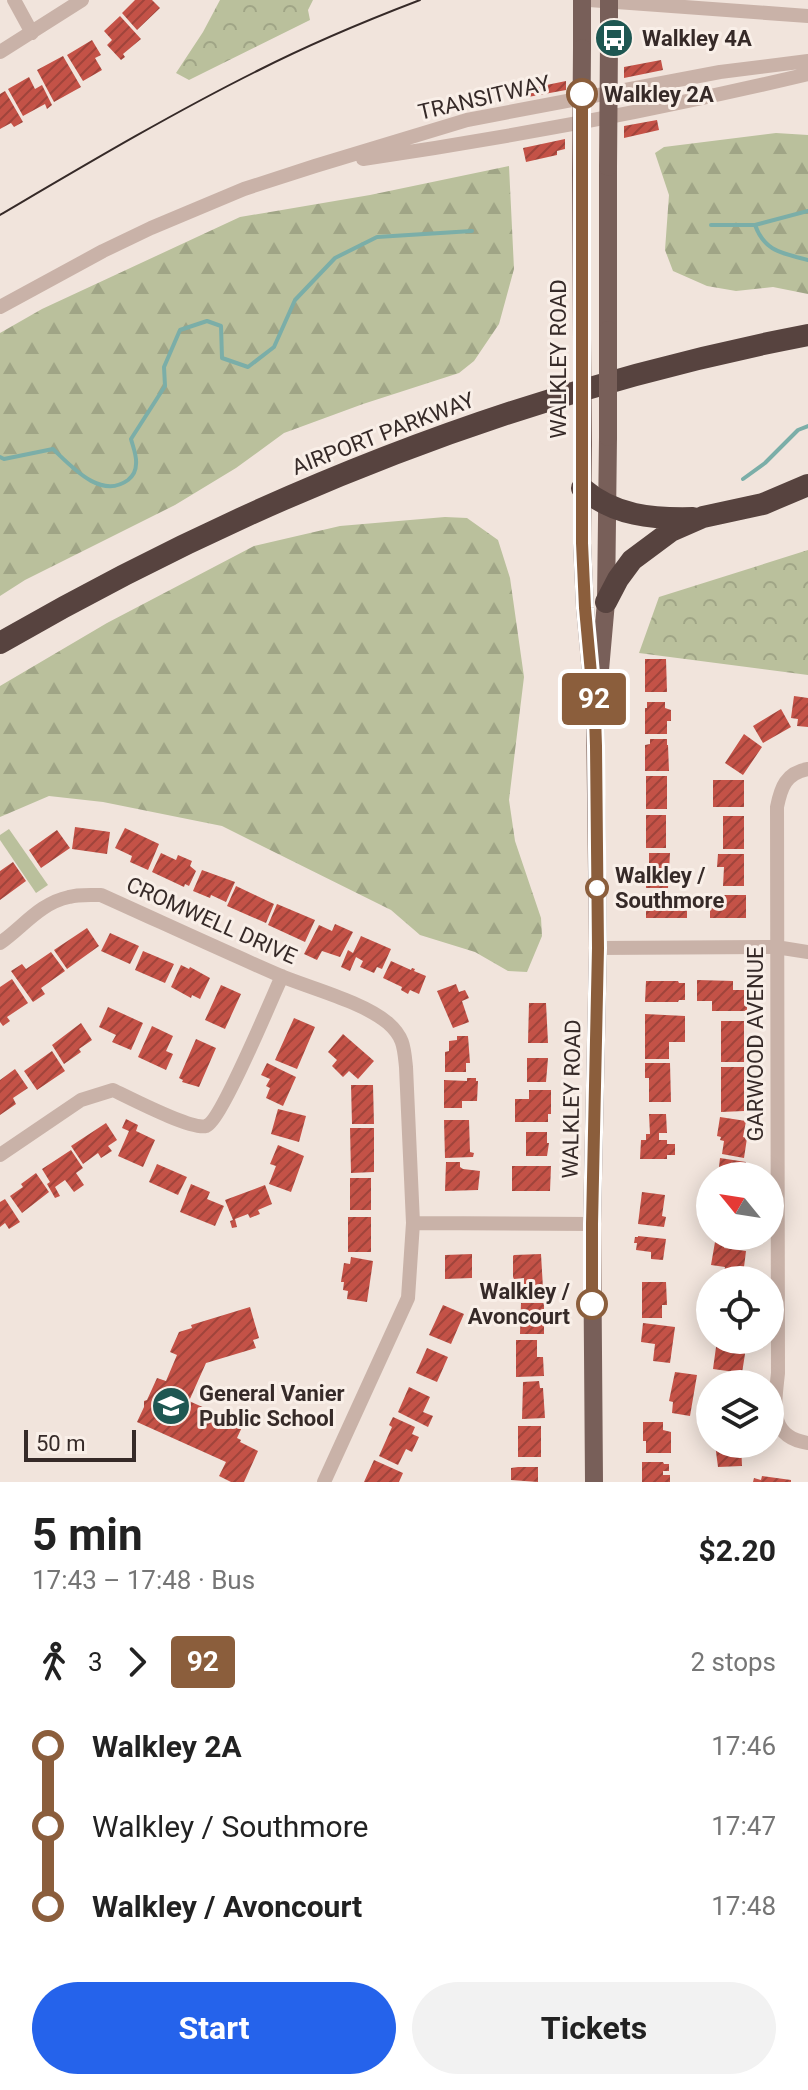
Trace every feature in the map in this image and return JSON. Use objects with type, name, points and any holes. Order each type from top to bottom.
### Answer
[{"type":"highway","name":"AIRPORT PARKWAY","points":[[0,643],[51,613],[189,543],[391,455],[487,420],[665,367],[808,335]]},
{"type":"highway","points":[[606,602],[618,579],[638,553],[671,531],[703,517],[763,504],[808,485]]},
{"type":"highway","points":[[582,488],[608,506],[631,514],[703,517]]},
{"type":"main road","name":"WALKLEY ROAD","points":[[582,0],[582,488],[585,608],[595,717],[598,948],[592,1224],[594,1482]]},
{"type":"main road","name":"WALKLEY ROAD","points":[[595,717],[606,602],[608,506],[609,2]]},
{"type":"street","points":[[14,0],[32,33]]},
{"type":"street","points":[[0,52],[82,0]]},
{"type":"street","points":[[589,0],[808,16]]},
{"type":"street","name":"TRANSITWAY","points":[[0,307],[151,228],[244,189],[315,166],[467,120],[720,72],[808,61]]},
{"type":"street","name":"TRANSITWAY","points":[[315,166],[470,143],[729,93],[808,74]]},
{"type":"street","name":"GARWOOD AVENUE","points":[[808,769],[791,775],[784,782],[777,807],[778,1373],[774,1416],[782,1430],[795,1441],[808,1443]]},
{"type":"street","name":"CROMWELL DRIVE","points":[[0,943],[36,911],[68,897],[101,895],[387,1022],[404,1043],[413,1223]]},
{"type":"street","points":[[598,948],[776,947],[808,952]]},
{"type":"street","points":[[0,1155],[81,1100],[113,1090],[192,1125],[207,1126],[229,1093],[282,976]]},
{"type":"street","points":[[324,1482],[408,1298],[413,1223],[592,1224]]},
{"type":"green space","points":[[220,0],[313,0],[308,10],[310,20],[189,80],[176,73]]},
{"type":"green space","points":[[776,133],[808,135],[808,294],[773,287],[736,291],[707,286],[673,271],[665,250],[669,195],[655,153],[664,147]]},
{"type":"green space","points":[[509,166],[514,269],[499,324],[474,361],[459,373],[284,433],[236,468],[175,505],[25,580],[0,596],[0,333],[42,309],[240,217],[370,195]]},
{"type":"green space","points":[[467,518],[498,540],[510,578],[524,677],[509,800],[515,841],[541,918],[542,936],[527,972],[508,971],[475,952],[420,935],[391,910],[222,826],[103,802],[49,796],[0,817],[0,686],[107,623],[254,546],[340,526]]},
{"type":"green space","points":[[808,550],[808,675],[639,653],[659,597]]},
{"type":"green space","points":[[9,829],[48,885],[36,893],[0,840],[0,835]]},
{"type":"building","points":[[135,0],[152,0],[160,8],[137,30],[122,13]]},
{"type":"building","points":[[120,16],[141,39],[123,54],[125,57],[121,60],[107,45],[112,40],[104,31]]},
{"type":"building","points":[[92,40],[101,55],[95,58],[102,70],[83,81],[67,55]]},
{"type":"building","points":[[63,56],[81,87],[54,102],[37,70]]},
{"type":"building","points":[[661,60],[663,70],[624,78],[624,67]]},
{"type":"building","points":[[29,77],[35,89],[42,85],[52,105],[47,109],[45,104],[23,116],[8,89]]},
{"type":"building","points":[[566,81],[566,90],[528,97],[527,89]]},
{"type":"building","points":[[5,91],[23,122],[14,127],[11,123],[0,129],[0,94]]},
{"type":"building","points":[[657,120],[659,130],[624,138],[624,126]]},
{"type":"building","points":[[565,139],[565,149],[557,151],[557,155],[526,162],[523,148]]},
{"type":"building","points":[[645,659],[666,659],[667,692],[645,692]]},
{"type":"building","points":[[794,696],[808,698],[808,727],[797,726],[798,719],[791,718]]},
{"type":"building","points":[[647,702],[665,702],[665,708],[671,710],[667,734],[645,734]]},
{"type":"building","points":[[781,709],[791,727],[763,743],[753,726]]},
{"type":"building","points":[[744,734],[762,747],[743,775],[725,763]]},
{"type":"building","points":[[650,739],[667,739],[669,771],[645,771],[645,745],[650,744]]},
{"type":"building","points":[[646,776],[667,776],[667,809],[646,809]]},
{"type":"building","points":[[713,780],[744,780],[744,807],[713,807]]},
{"type":"building","points":[[646,815],[666,815],[666,848],[646,848]]},
{"type":"building","points":[[723,816],[744,816],[744,849],[723,849]]},
{"type":"building","points":[[75,827],[110,832],[107,854],[72,849]]},
{"type":"building","points":[[125,828],[159,844],[148,870],[130,862],[132,856],[115,848]]},
{"type":"building","points":[[57,830],[70,848],[41,868],[29,850]]},
{"type":"building","points":[[161,853],[176,860],[178,855],[192,861],[190,866],[196,871],[189,886],[185,884],[184,887],[152,872]]},
{"type":"building","points":[[649,853],[670,853],[668,888],[646,888]]},
{"type":"building","points":[[718,854],[744,854],[744,886],[723,886],[724,867],[717,867]]},
{"type":"building","points":[[13,862],[26,881],[0,900],[0,871]]},
{"type":"building","points":[[202,870],[235,882],[226,902],[193,891]]},
{"type":"building","points":[[236,886],[274,904],[266,923],[227,906]]},
{"type":"building","points":[[654,893],[659,893],[659,897],[687,897],[687,918],[646,918],[646,897],[654,897]]},
{"type":"building","points":[[710,895],[746,895],[746,918],[710,918]]},
{"type":"building","points":[[277,904],[315,920],[305,942],[268,925]]},
{"type":"building","points":[[335,924],[353,932],[340,957],[322,951],[317,960],[304,954],[319,925],[332,931]]},
{"type":"building","points":[[87,928],[99,946],[67,969],[54,950]]},
{"type":"building","points":[[110,933],[139,946],[130,964],[101,951]]},
{"type":"building","points":[[361,936],[391,949],[382,969],[377,967],[374,973],[360,967],[363,961],[356,957],[350,971],[341,967],[348,950],[353,953]]},
{"type":"building","points":[[143,951],[174,964],[165,983],[135,970]]},
{"type":"building","points":[[51,952],[65,971],[41,988],[45,994],[33,1002],[11,971],[22,964],[26,969]]},
{"type":"building","points":[[391,961],[426,976],[419,994],[410,990],[408,994],[401,990],[402,987],[383,978]]},
{"type":"building","points":[[181,965],[210,978],[200,999],[192,995],[191,998],[171,987]]},
{"type":"building","points":[[12,979],[28,1003],[7,1017],[10,1021],[3,1026],[0,1022],[0,987]]},
{"type":"building","points":[[697,980],[733,981],[733,990],[747,990],[747,994],[753,994],[753,1007],[747,1007],[747,1011],[712,1011],[712,1001],[697,1001]]},
{"type":"building","points":[[646,981],[685,983],[685,1000],[645,1002]]},
{"type":"building","points":[[456,984],[459,992],[465,990],[469,998],[462,1001],[469,1022],[453,1028],[437,991]]},
{"type":"building","points":[[221,985],[241,994],[225,1029],[205,1020]]},
{"type":"building","points":[[529,1003],[546,1003],[548,1043],[528,1043]]},
{"type":"building","points":[[108,1007],[143,1023],[131,1050],[112,1042],[116,1035],[99,1027]]},
{"type":"building","points":[[645,1014],[685,1016],[685,1042],[669,1042],[669,1059],[645,1059]]},
{"type":"building","points":[[294,1018],[315,1027],[297,1069],[275,1060]]},
{"type":"building","points":[[721,1021],[744,1021],[744,1062],[721,1062]]},
{"type":"building","points":[[81,1023],[92,1040],[64,1064],[52,1045]]},
{"type":"building","points":[[152,1026],[173,1036],[166,1051],[173,1054],[166,1070],[138,1057]]},
{"type":"building","points":[[343,1034],[374,1061],[358,1079],[349,1071],[343,1077],[332,1066],[337,1060],[328,1052]]},
{"type":"building","points":[[457,1036],[468,1036],[470,1063],[466,1063],[466,1072],[445,1072],[445,1052],[449,1051],[449,1041],[457,1040]]},
{"type":"building","points":[[196,1039],[216,1048],[199,1087],[182,1082],[179,1078]]},
{"type":"building","points":[[52,1051],[65,1071],[37,1090],[24,1071]]},
{"type":"building","points":[[527,1058],[548,1058],[546,1082],[527,1082]]},
{"type":"building","points":[[267,1063],[296,1077],[283,1106],[266,1098],[270,1088],[266,1086],[270,1079],[261,1075]]},
{"type":"building","points":[[645,1063],[670,1063],[671,1102],[649,1102],[649,1078],[645,1078]]},
{"type":"building","points":[[721,1067],[744,1067],[744,1111],[721,1112]]},
{"type":"building","points":[[15,1069],[28,1088],[13,1098],[16,1104],[0,1115],[0,1080]]},
{"type":"building","points":[[467,1078],[478,1081],[477,1101],[462,1101],[462,1108],[444,1108],[444,1080],[467,1081]]},
{"type":"building","points":[[351,1085],[373,1085],[374,1124],[352,1124]]},
{"type":"building","points":[[529,1090],[551,1090],[548,1122],[515,1122],[515,1099],[529,1099]]},
{"type":"building","points":[[278,1109],[306,1116],[299,1142],[271,1134]]},
{"type":"building","points":[[649,1114],[666,1114],[667,1133],[659,1133],[659,1140],[675,1144],[675,1155],[667,1155],[667,1159],[640,1159],[641,1140],[646,1140],[646,1134],[650,1134]]},
{"type":"building","points":[[720,1117],[746,1121],[744,1158],[722,1154],[724,1141],[717,1136]]},
{"type":"building","points":[[126,1119],[138,1125],[136,1131],[155,1140],[143,1167],[118,1156],[129,1131],[122,1128]]},
{"type":"building","points":[[444,1120],[469,1120],[470,1152],[474,1153],[473,1157],[445,1158]]},
{"type":"building","points":[[106,1123],[117,1140],[108,1146],[112,1151],[101,1158],[98,1153],[83,1164],[71,1146]]},
{"type":"building","points":[[350,1128],[374,1128],[374,1172],[351,1173]]},
{"type":"building","points":[[526,1132],[547,1132],[547,1156],[526,1156]]},
{"type":"building","points":[[278,1145],[304,1156],[291,1192],[269,1184],[276,1166],[270,1164]]},
{"type":"building","points":[[71,1150],[83,1168],[76,1173],[84,1185],[74,1192],[65,1180],[55,1187],[60,1196],[55,1198],[42,1169]]},
{"type":"building","points":[[720,1158],[746,1162],[720,1162]]},
{"type":"building","points":[[446,1162],[460,1162],[463,1169],[480,1171],[478,1190],[445,1191]]},
{"type":"building","points":[[157,1164],[187,1177],[178,1195],[149,1182]]},
{"type":"building","points":[[512,1166],[551,1166],[550,1191],[512,1191]]},
{"type":"building","points":[[36,1173],[49,1192],[22,1213],[10,1196]]},
{"type":"building","points":[[350,1178],[371,1178],[371,1210],[350,1210]]},
{"type":"building","points":[[191,1184],[210,1192],[207,1199],[224,1206],[215,1226],[180,1212]]},
{"type":"building","points":[[265,1185],[272,1204],[258,1210],[260,1214],[235,1219],[237,1227],[232,1228],[230,1221],[233,1220],[225,1200]]},
{"type":"building","points":[[642,1192],[665,1195],[664,1227],[638,1224]]},
{"type":"building","points":[[5,1199],[20,1222],[9,1229],[5,1223],[0,1227],[0,1202]]},
{"type":"building","points":[[348,1217],[371,1217],[371,1252],[348,1252]]},
{"type":"building","points":[[638,1236],[666,1239],[663,1260],[651,1259],[651,1252],[636,1250],[637,1243],[634,1243]]},
{"type":"building","points":[[714,1250],[746,1251],[744,1266],[711,1265]]},
{"type":"building","points":[[472,1254],[472,1278],[445,1279],[445,1255]]},
{"type":"building","points":[[541,1254],[543,1288],[524,1288],[524,1278],[513,1277],[513,1256]]},
{"type":"building","points":[[351,1257],[373,1261],[367,1302],[347,1299],[348,1291],[343,1290],[344,1263],[350,1264]]},
{"type":"building","points":[[642,1282],[666,1282],[667,1305],[662,1305],[662,1318],[642,1318]]},
{"type":"building","points":[[521,1303],[544,1303],[544,1334],[520,1334]]},
{"type":"building","points":[[443,1305],[464,1314],[451,1344],[429,1335]]},
{"type":"building","points":[[250,1307],[259,1338],[253,1340],[256,1348],[206,1363],[189,1401],[243,1425],[237,1438],[258,1451],[244,1482],[231,1482],[219,1476],[226,1462],[137,1422],[157,1378],[166,1381],[177,1355],[170,1352],[179,1332],[192,1328],[191,1325]]},
{"type":"building","points":[[643,1323],[675,1327],[670,1363],[653,1361],[655,1344],[641,1342]]},
{"type":"building","points":[[516,1340],[537,1340],[537,1357],[543,1357],[544,1376],[516,1377]]},
{"type":"building","points":[[427,1348],[448,1357],[437,1382],[416,1373]]},
{"type":"building","points":[[715,1354],[745,1354],[742,1370],[713,1369]]},
{"type":"building","points":[[675,1372],[696,1375],[690,1416],[672,1413],[673,1402],[669,1401]]},
{"type":"building","points":[[539,1381],[540,1388],[543,1388],[545,1418],[522,1419],[523,1382]]},
{"type":"building","points":[[409,1387],[430,1397],[423,1412],[433,1416],[428,1427],[398,1412]]},
{"type":"building","points":[[393,1417],[415,1427],[412,1434],[419,1437],[412,1452],[406,1449],[398,1465],[379,1456],[392,1427],[389,1425]]},
{"type":"building","points":[[643,1422],[663,1422],[663,1430],[671,1432],[671,1453],[646,1453]]},
{"type":"building","points":[[518,1426],[541,1426],[541,1457],[518,1457]]},
{"type":"building","points":[[717,1458],[742,1458],[742,1466],[718,1467]]},
{"type":"building","points":[[374,1460],[403,1473],[399,1482],[364,1482]]},
{"type":"building","points":[[642,1462],[669,1464],[669,1471],[663,1471],[663,1475],[670,1475],[670,1482],[642,1482]]},
{"type":"building","points":[[538,1467],[538,1482],[511,1480],[511,1468]]},
{"type":"building","points":[[762,1476],[791,1482],[753,1482],[754,1478],[761,1480]]},
{"type":"waterway","points":[[711,225],[755,225],[808,211]]},
{"type":"waterway","points":[[755,225],[769,246],[808,260]]},
{"type":"waterway","points":[[0,457],[4,459],[53,449],[97,484],[118,485],[128,480],[135,471],[136,458],[131,439],[165,386],[164,367],[180,330],[207,321],[221,326],[222,358],[248,367],[274,347],[295,300],[335,258],[377,237],[472,231]]},
{"type":"waterway","points":[[743,479],[765,463],[798,430],[808,426]]},
{"type":"tram line","points":[[0,215],[224,88],[317,42],[420,0]]},
{"type":"bus line","name":"92","points":[[582,94],[582,543],[595,717],[598,920],[592,1304]]},
{"type":"place","name":"Walkley 4A","points":[[614,38]]},
{"type":"place","name":"Walkley 2A","points":[[582,94]]},
{"type":"place","name":"Walkley / Southmore","points":[[597,888]]},
{"type":"place","name":"Walkley / Avoncourt","points":[[592,1304]]},
{"type":"place","name":"General Vanier Public School","points":[[171,1406]]}]
